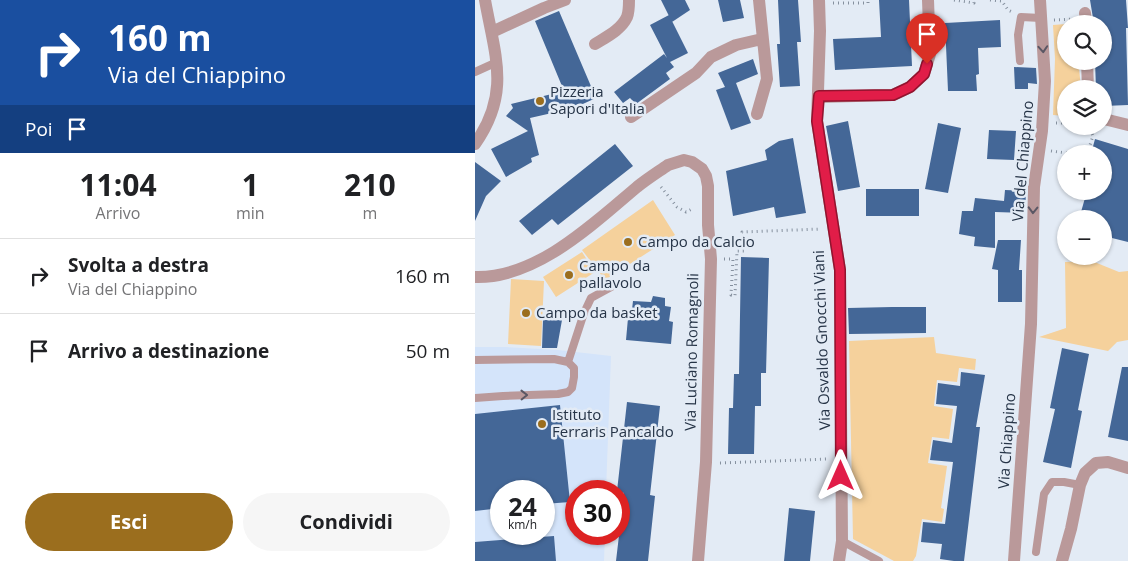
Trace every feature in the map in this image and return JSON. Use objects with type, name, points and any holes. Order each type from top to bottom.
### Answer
[{"type":"street","points":[[475,144],[486,128],[494,107],[497,89],[497,62],[485,0]]},
{"type":"street","points":[[492,32],[565,0]]},
{"type":"street","points":[[595,44],[616,30],[623,22],[627,16],[629,0]]},
{"type":"street","points":[[757,114],[767,79],[759,0]]},
{"type":"street","name":"Via Osvaldo Gnocchi Viani","points":[[819,0],[819,96],[817,121],[840,270],[842,541],[839,561]]},
{"type":"street","points":[[819,96],[893,95],[910,87],[924,74],[930,54],[928,0]]},
{"type":"street","name":"Via del Chiappino","points":[[1031,324],[1034,187],[1045,81],[1040,0]]},
{"type":"street","points":[[631,117],[696,73],[711,57],[736,45],[762,39]]},
{"type":"street","points":[[1112,121],[1128,125]]},
{"type":"street","name":"Via Luciano Romagnoli","points":[[475,277],[505,274],[543,258],[585,229],[668,165],[684,160],[692,162],[702,169],[709,186],[708,225],[711,258],[706,462],[698,561]]},
{"type":"street","name":"Via Chiappino","points":[[1014,561],[1023,457],[1031,324]]},
{"type":"street","points":[[1062,561],[1080,485],[1085,473],[1096,463],[1108,462],[1128,468]]},
{"type":"lane","points":[[1020,61],[1018,35],[1021,17],[1041,18]]},
{"type":"lane","points":[[475,72],[497,62]]},
{"type":"lane","points":[[568,362],[584,313],[591,298],[613,286]]},
{"type":"lane","points":[[475,360],[554,359],[568,362],[574,368],[575,377],[573,388],[568,392],[475,398]]},
{"type":"lane","points":[[1036,552],[1044,494],[1052,482],[1080,485]]},
{"type":"lane","points":[[842,541],[879,561]]},
{"type":"path","points":[[833,3],[868,3],[868,0]]},
{"type":"path","points":[[954,0],[974,4],[974,0]]},
{"type":"path","points":[[990,0],[1002,1]]},
{"type":"path","points":[[1039,150],[1057,152]]},
{"type":"path","points":[[655,192],[667,182]]},
{"type":"path","points":[[661,187],[671,202],[683,212],[694,209],[695,201]]},
{"type":"path","points":[[711,258],[733,259],[731,295],[735,296],[737,251],[744,250],[742,232],[810,230]]},
{"type":"path","points":[[719,463],[829,459]]},
{"type":"shaded area","points":[[1053,25],[1057,25],[1057,70],[1079,70],[1080,80],[1057,80],[1057,115],[1053,115],[1055,59]]},
{"type":"shaded area","name":"Campo da Calcio","points":[[653,200],[675,235],[605,280],[582,250]]},
{"type":"shaded area","name":"Campo da pallavolo","points":[[582,252],[595,272],[556,297],[543,277]]},
{"type":"shaded area","points":[[1065,265],[1102,265],[1119,272],[1128,271],[1128,340],[1117,342],[1108,351],[1039,337],[1066,328]]},
{"type":"shaded area","name":"Campo da basket","points":[[511,279],[544,281],[541,346],[508,344]]},
{"type":"shaded area","points":[[934,337],[936,353],[976,359],[975,370],[959,368],[957,382],[937,380],[934,406],[953,409],[949,439],[932,437],[928,463],[947,466],[941,508],[944,509],[942,522],[922,519],[916,556],[913,561],[894,561],[853,539],[849,341]]},
{"type":"shaded area","name":"Istituto Ferraris Pancaldo","points":[[475,347],[558,350],[611,356],[606,480],[565,480],[565,545],[605,545],[604,561],[475,561]]},
{"type":"building","points":[[661,0],[685,0],[690,10],[672,22]]},
{"type":"building","points":[[718,0],[740,0],[744,18],[723,22]]},
{"type":"building","points":[[778,0],[798,0],[801,42],[797,42],[800,86],[780,87],[777,44],[780,44]]},
{"type":"building","points":[[879,0],[909,0],[912,66],[835,70],[833,39],[881,37]]},
{"type":"building","points":[[1090,0],[1126,0],[1128,105],[1112,106],[1112,80],[1096,80],[1095,70],[1112,70],[1112,15],[1092,15]]},
{"type":"building","points":[[559,11],[596,98],[574,108],[530,118],[539,155],[531,158],[532,162],[506,177],[491,149],[528,131],[506,116],[513,108],[511,104],[564,91],[535,21]]},
{"type":"building","points":[[669,15],[688,53],[670,62],[674,67],[666,73],[670,79],[636,104],[630,98],[623,103],[614,92],[664,54],[667,58],[650,25]]},
{"type":"building","points":[[1000,20],[1001,47],[978,48],[979,74],[976,75],[977,91],[948,91],[945,23]]},
{"type":"building","points":[[753,59],[758,74],[736,83],[751,123],[731,130],[716,90],[725,87],[718,73]]},
{"type":"building","points":[[1014,67],[1036,68],[1037,84],[1028,83],[1028,89],[1015,89]]},
{"type":"building","points":[[848,121],[860,187],[838,191],[826,126]]},
{"type":"building","points":[[938,123],[961,128],[948,193],[925,189]]},
{"type":"building","points":[[989,130],[1016,131],[1014,160],[987,159]]},
{"type":"building","points":[[793,138],[806,213],[776,218],[774,207],[733,216],[726,171],[767,160],[765,150],[779,141]]},
{"type":"building","points":[[1095,139],[1128,149],[1128,242],[1112,238],[1112,210],[1082,210],[1084,200],[1112,200],[1112,145],[1093,145]]},
{"type":"building","points":[[615,144],[633,166],[558,225],[552,219],[532,235],[519,221]]},
{"type":"building","points":[[475,162],[501,181],[486,196],[475,221]]},
{"type":"building","points":[[866,189],[919,189],[919,216],[866,216]]},
{"type":"building","points":[[1005,190],[1026,191],[1025,213],[995,212],[995,248],[974,246],[975,237],[959,234],[962,211],[973,211],[975,198],[1004,201]]},
{"type":"building","points":[[998,240],[1021,240],[1019,270],[1022,270],[1022,302],[998,302],[998,270],[992,269]]},
{"type":"building","points":[[741,257],[769,258],[766,373],[761,373],[761,406],[755,406],[754,454],[728,454],[729,408],[733,408],[734,374],[739,374]]},
{"type":"building","points":[[653,296],[665,298],[665,306],[671,307],[669,321],[673,322],[671,344],[626,340],[628,318],[631,318],[633,301],[651,302]]},
{"type":"building","points":[[926,307],[926,333],[849,334],[848,308]]},
{"type":"building","points":[[543,320],[562,320],[557,348],[542,348]]},
{"type":"building","points":[[1062,348],[1089,354],[1078,410],[1082,411],[1071,468],[1043,462],[1055,409],[1050,408]]},
{"type":"building","points":[[1122,367],[1128,367],[1128,441],[1108,437]]},
{"type":"building","points":[[961,372],[985,375],[976,427],[980,427],[964,561],[954,561],[940,559],[942,544],[921,542],[923,522],[945,524],[953,462],[930,460],[933,440],[952,443],[957,406],[936,404],[938,383],[960,386]]},
{"type":"building","points":[[627,402],[660,406],[650,495],[655,496],[648,561],[616,561],[618,545],[630,545],[630,480],[618,480]]},
{"type":"building","points":[[560,405],[568,480],[565,480],[565,502],[555,503],[555,480],[490,480],[490,509],[475,511],[475,414]]},
{"type":"building","points":[[789,508],[815,511],[810,561],[784,561]]},
{"type":"building","points":[[490,541],[490,545],[555,545],[556,561],[475,561],[475,542]]},
{"type":"place","name":"Pizzeria Sapori d'Italia","points":[[540,101]]},
{"type":"place","name":"Campo da Calcio","points":[[628,242]]},
{"type":"place","name":"Campo da pallavolo","points":[[569,275]]},
{"type":"place","name":"Campo da basket","points":[[526,313]]},
{"type":"place","name":"Istituto Ferraris Pancaldo","points":[[542,424]]},
{"type":"route","points":[[841,476],[840,270],[817,121],[819,96],[893,95],[910,87],[924,74],[927,64]]}]
